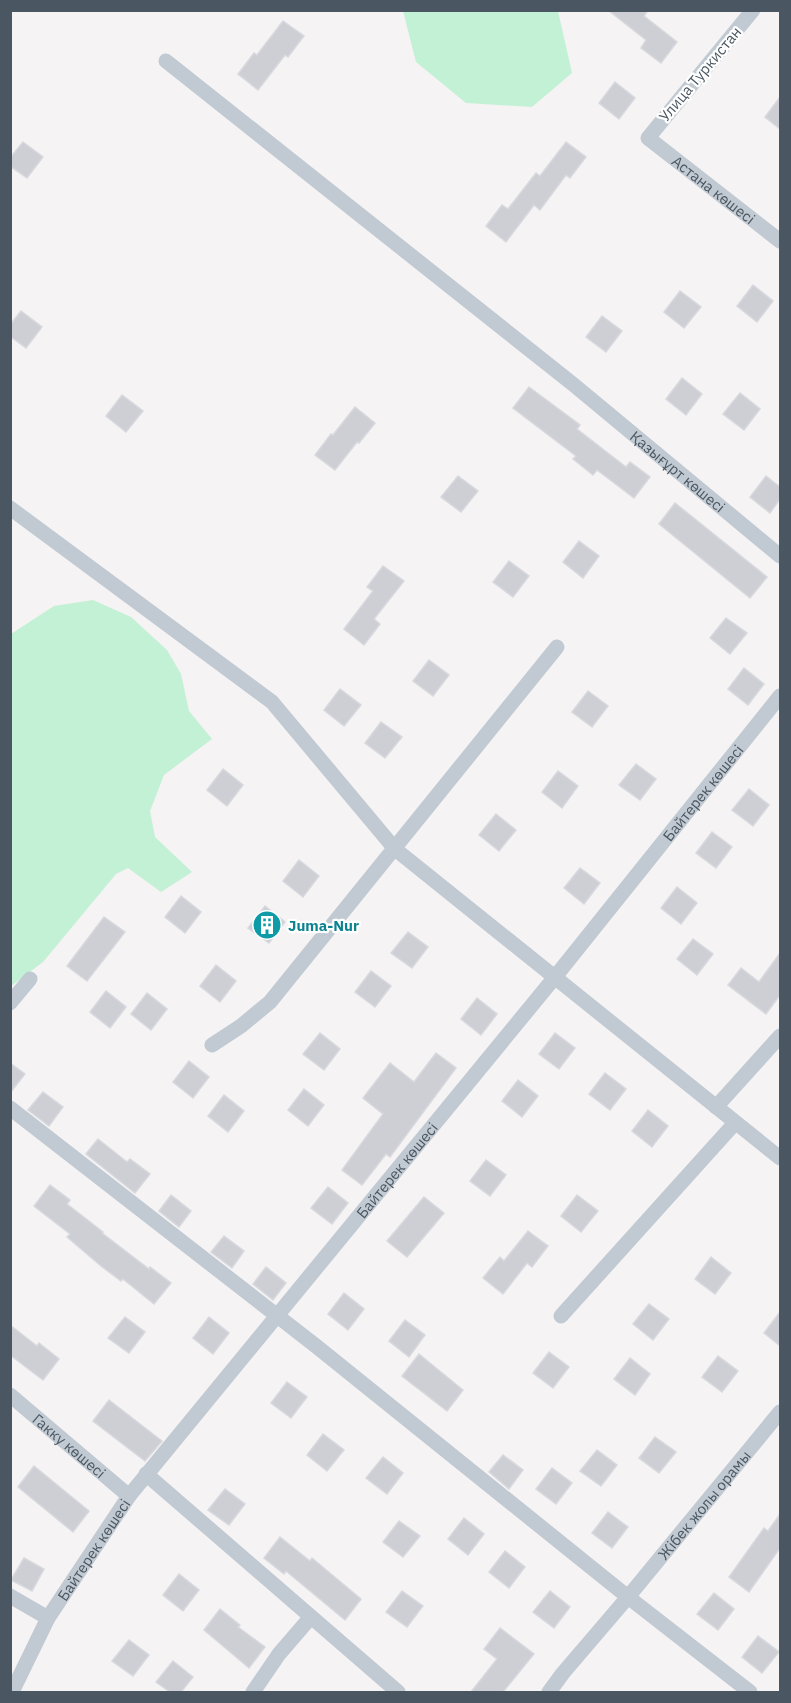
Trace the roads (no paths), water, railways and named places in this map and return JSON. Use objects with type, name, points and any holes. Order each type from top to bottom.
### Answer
[{"type":"street","name":"Улица Туркистан","points":[[648,138],[753,10]]},
{"type":"street","name":"Қазығұрт көшесі","points":[[166,61],[574,385],[780,556]]},
{"type":"street","name":"Астана көшесі","points":[[648,138],[780,241]]},
{"type":"street","points":[[10,508],[272,702],[395,849],[780,1158]]},
{"type":"street","points":[[212,1045],[241,1026],[270,1002],[557,647]]},
{"type":"street","name":"Байтерек көшесі","points":[[10,1596],[48,1618],[129,1496],[555,977],[780,696]]},
{"type":"street","points":[[10,1003],[30,979]]},
{"type":"street","points":[[716,1107],[780,1036]]},
{"type":"street","points":[[10,1108],[277,1316],[750,1692]]},
{"type":"street","points":[[561,1316],[735,1123]]},
{"type":"street","name":"Гакку көшесі","points":[[10,1395],[129,1496]]},
{"type":"street","name":"Жібек жолы орамы","points":[[549,1692],[780,1412]]},
{"type":"street","points":[[147,1474],[310,1618],[398,1692]]},
{"type":"street","points":[[12,1692],[48,1618]]},
{"type":"street","points":[[253,1692],[279,1653],[310,1618]]},
{"type":"place","name":"Juma-Nur","points":[[267,925]]}]
